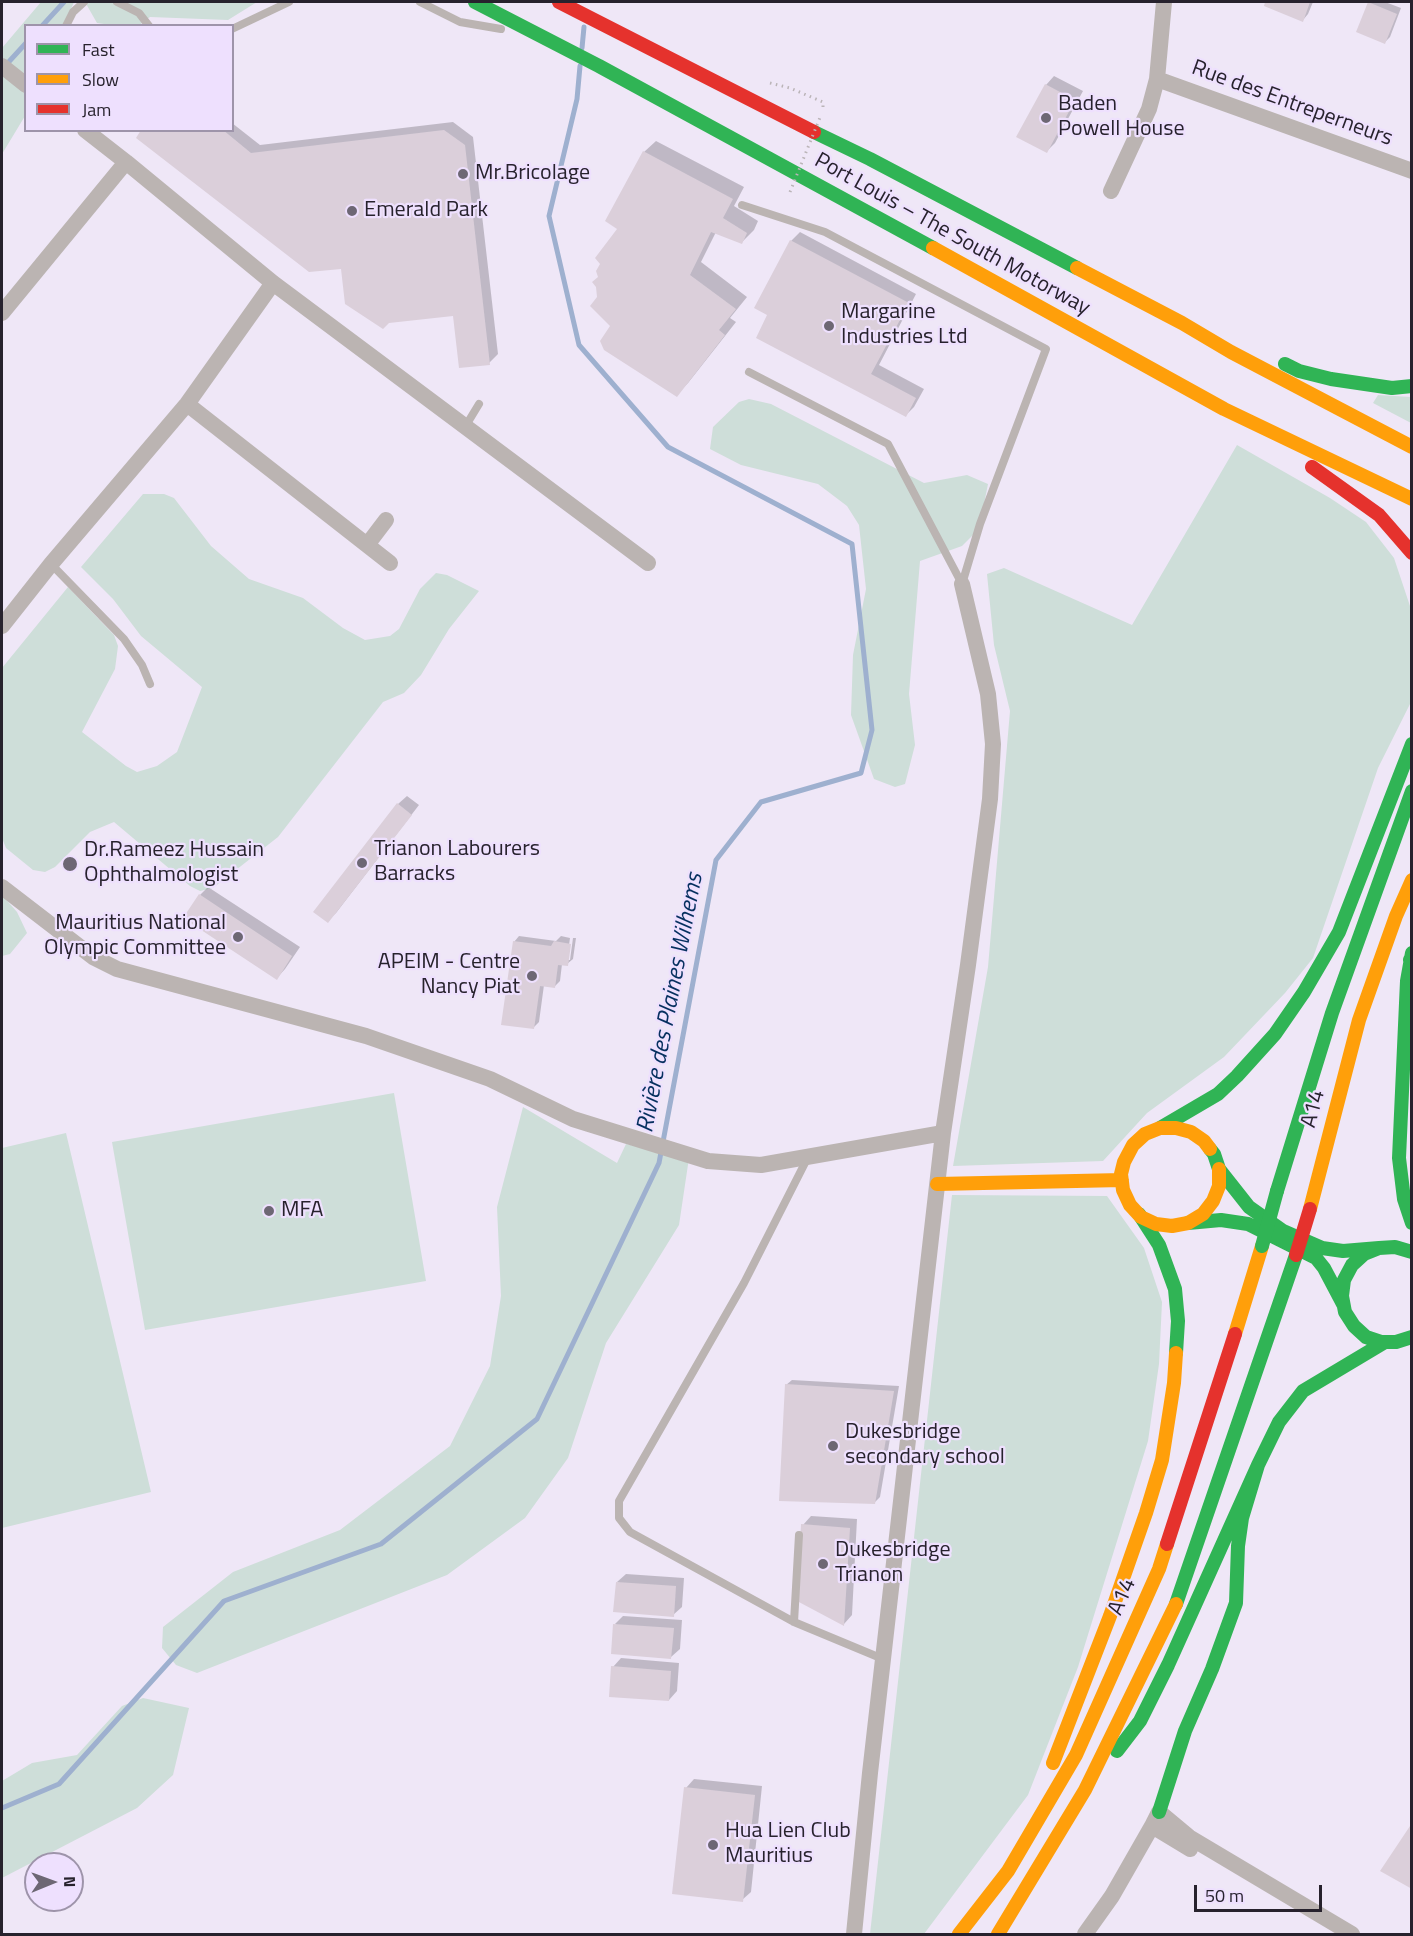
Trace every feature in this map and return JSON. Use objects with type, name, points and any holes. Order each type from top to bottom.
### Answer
[{"type":"main road","name":"Port Louis – The South Motorway","points":[[475,2],[600,66],[1224,409],[1412,499]]},
{"type":"main road","name":"Port Louis – The South Motorway","points":[[559,2],[778,115],[870,159],[1412,447]]},
{"type":"main road","points":[[1182,323],[1223,335],[1299,371],[1392,388],[1412,386]]},
{"type":"main road","points":[[1224,409],[1371,508],[1412,553]]},
{"type":"main road","points":[[1370,425],[1412,439]]},
{"type":"main road","points":[[1340,932],[1412,744]]},
{"type":"main road","points":[[1030,1833],[1051,1769],[1124,1575],[1162,1460],[1174,1383],[1178,1322],[1175,1289],[1159,1245],[1130,1205],[1123,1190],[1125,1158],[1133,1145],[1145,1134],[1160,1128],[1218,1094],[1275,1034],[1304,993],[1340,932],[1412,789]]},
{"type":"main road","name":"A14","points":[[959,1935],[1008,1871],[1076,1755],[1159,1569],[1257,1266],[1276,1191],[1332,1013],[1412,789]]},
{"type":"main road","name":"A14","points":[[1085,1790],[1180,1596],[1296,1255],[1359,1020],[1396,916],[1412,880]]},
{"type":"main road","points":[[1411,956],[1404,1041],[1400,1158],[1404,1199],[1412,1223]]},
{"type":"main road","points":[[1160,1128],[1176,1128],[1191,1132],[1204,1141],[1214,1154],[1219,1169],[1219,1186],[1213,1202],[1203,1214],[1188,1223]]},
{"type":"main road","points":[[1219,1169],[1249,1207],[1283,1231],[1322,1248],[1343,1251],[1395,1247],[1412,1252]]},
{"type":"main road","points":[[937,1184],[1122,1179]]},
{"type":"main road","points":[[1138,1214],[1156,1224],[1172,1226],[1221,1220],[1248,1224],[1316,1258],[1324,1268],[1343,1304]]},
{"type":"main road","points":[[1379,1248],[1364,1254],[1352,1265],[1344,1280],[1343,1304],[1354,1326],[1366,1337],[1401,1341]]},
{"type":"main road","points":[[998,1935],[1085,1790],[1140,1721],[1280,1422],[1303,1391],[1401,1341]]},
{"type":"main road","points":[[1155,1819],[1185,1731],[1212,1669],[1236,1603],[1238,1546],[1242,1518],[1258,1465]]},
{"type":"street","points":[[1111,191],[1149,109],[1157,79],[1164,2]]},
{"type":"street","points":[[2,66],[24,83]]},
{"type":"street","name":"Rue des Entreperneurs","points":[[1157,79],[1412,171]]},
{"type":"street","points":[[88,132],[273,283],[648,563]]},
{"type":"street","points":[[2,313],[126,162]]},
{"type":"street","points":[[2,626],[51,564],[187,404],[273,283]]},
{"type":"street","points":[[187,404],[390,563]]},
{"type":"street","points":[[367,545],[386,520]]},
{"type":"street","points":[[854,1935],[943,1133],[990,800],[993,744],[988,694],[962,584]]},
{"type":"street","points":[[2,887],[93,957],[117,969],[366,1036],[490,1079],[573,1119],[708,1161],[760,1165],[943,1133]]},
{"type":"street","points":[[1085,1935],[1112,1896],[1155,1819]]},
{"type":"street","points":[[1155,1819],[1334,1935]]},
{"type":"street","points":[[1155,1819],[1352,1935]]},
{"type":"lane","points":[[67,24],[73,12],[84,2]]},
{"type":"lane","points":[[117,2],[139,13],[147,24]]},
{"type":"lane","points":[[234,28],[289,2]]},
{"type":"lane","points":[[420,2],[460,22],[547,39]]},
{"type":"lane","points":[[742,205],[825,232],[1046,349],[980,524],[962,584]]},
{"type":"lane","points":[[750,372],[888,444],[962,584]]},
{"type":"lane","points":[[465,427],[479,404]]},
{"type":"lane","points":[[51,564],[124,639],[142,665],[150,684]]},
{"type":"lane","points":[[809,1156],[744,1282],[619,1501],[619,1518],[630,1532],[794,1622],[883,1659]]},
{"type":"lane","points":[[794,1622],[799,1535]]},
{"type":"path","points":[[790,192],[821,115]]},
{"type":"shaded area","points":[[41,2],[74,2],[64,24],[24,24],[24,118],[2,154],[2,48]]},
{"type":"shaded area","points":[[85,2],[257,2],[228,20],[150,17],[141,24],[97,23]]},
{"type":"shaded area","points":[[1378,395],[1411,397],[1411,423],[1373,403]]},
{"type":"shaded area","points":[[749,399],[771,404],[924,483],[967,475],[988,484],[979,529],[962,546],[920,561],[909,694],[915,745],[905,784],[895,787],[874,779],[851,715],[853,655],[866,589],[859,525],[847,506],[818,484],[741,465],[710,449],[713,427],[739,402]]},
{"type":"shaded area","points":[[1237,445],[1330,498],[1366,522],[1394,558],[1411,609],[1411,702],[1378,768],[1313,958],[1285,993],[1224,1057],[1147,1113],[1103,1161],[953,1166],[988,967],[1010,711],[994,645],[987,574],[1004,568],[1132,625]]},
{"type":"shaded area","points":[[143,494],[164,494],[174,498],[211,546],[249,579],[303,598],[343,628],[365,640],[390,636],[399,629],[420,589],[436,573],[447,575],[479,591],[449,629],[421,675],[404,693],[383,702],[278,837],[213,888],[200,891],[190,886],[114,822],[90,832],[55,867],[45,872],[33,870],[6,848],[2,838],[2,668],[68,587],[114,635],[118,646],[115,669],[82,732],[137,772],[157,766],[177,752],[202,687],[141,636],[113,599],[81,567]]},
{"type":"shaded area","points":[[2,895],[17,912],[27,933],[10,954],[2,956]]},
{"type":"shaded area","name":"MFA","points":[[394,1093],[426,1281],[145,1330],[112,1142]]},
{"type":"shaded area","points":[[523,1107],[617,1163],[626,1144],[689,1158],[679,1225],[606,1343],[568,1458],[525,1518],[447,1575],[197,1673],[176,1665],[162,1648],[163,1627],[233,1572],[340,1530],[450,1446],[490,1366],[501,1296],[497,1207]]},
{"type":"shaded area","points":[[66,1133],[151,1492],[2,1528],[2,1148]]},
{"type":"shaded area","points":[[952,1195],[1107,1196],[1144,1248],[1162,1302],[1159,1364],[1148,1441],[1078,1667],[1028,1795],[924,1934],[870,1934]]},
{"type":"shaded area","points":[[143,1698],[189,1708],[173,1775],[137,1808],[52,1852],[24,1852],[24,1867],[2,1878],[2,1781],[32,1763],[77,1755],[122,1706]]},
{"type":"building","points":[[1265,2],[1310,2],[1303,22],[1264,6]]},
{"type":"building","points":[[1368,2],[1397,14],[1385,44],[1356,32]]},
{"type":"building","name":"Baden Powell House","points":[[1045,84],[1075,100],[1047,153],[1016,137]]},
{"type":"building","name":"Emerald Park","points":[[444,130],[465,145],[490,365],[459,368],[453,316],[389,323],[383,329],[345,304],[341,269],[309,272],[136,138],[140,132],[225,132],[251,153]]},
{"type":"building","points":[[643,151],[733,199],[723,218],[747,233],[742,244],[711,232],[690,275],[736,309],[719,330],[725,335],[677,397],[604,350],[600,341],[610,326],[590,306],[597,297],[596,287],[592,282],[598,277],[596,271],[600,264],[595,258],[617,229],[605,221]]},
{"type":"building","name":"Margarine Industries Ltd","points":[[790,240],[909,303],[871,374],[916,398],[906,417],[756,338],[767,315],[754,308]]},
{"type":"building","name":"Trianon Labourers Barracks","points":[[397,803],[412,815],[328,923],[313,912]]},
{"type":"building","name":"Mauritius National Olympic Committee","points":[[199,894],[292,956],[277,980],[183,918]]},
{"type":"building","name":"APEIM - Centre Nancy Piat","points":[[513,941],[551,946],[554,941],[571,944],[568,966],[558,965],[555,988],[540,986],[534,1029],[501,1025]]},
{"type":"building","name":"Dukesbridge secondary school","points":[[785,1384],[894,1391],[875,1504],[779,1501]]},
{"type":"building","name":"Dukesbridge Trianon","points":[[801,1524],[850,1528],[844,1626],[797,1601]]},
{"type":"building","points":[[616,1582],[676,1586],[674,1617],[613,1612]]},
{"type":"building","points":[[613,1624],[674,1628],[671,1659],[611,1654]]},
{"type":"building","points":[[611,1666],[671,1671],[669,1701],[609,1697]]},
{"type":"building","name":"Hua Lien Club Mauritius","points":[[684,1787],[755,1795],[743,1902],[672,1894]]},
{"type":"building","points":[[1412,1823],[1412,1889],[1380,1871]]},
{"type":"waterway","points":[[44,24],[64,2]]},
{"type":"waterway","points":[[582,48],[584,27]]},
{"type":"waterway","points":[[5,66],[24,45]]},
{"type":"waterway","name":"Rivière des Plaines Wilhems","points":[[2,1808],[59,1784],[224,1601],[381,1544],[537,1419],[659,1163],[716,860],[761,802],[861,773],[872,730],[852,544],[668,447],[579,345],[549,216],[577,99],[580,66]]},
{"type":"traffic: fast","points":[[475,2],[599,66],[933,248]]},
{"type":"traffic: fast","points":[[814,132],[1077,268]]},
{"type":"traffic: fast","points":[[1285,364],[1299,371],[1331,379],[1392,388],[1412,386]]},
{"type":"traffic: fast","points":[[1339,932],[1412,744]]},
{"type":"traffic: fast","points":[[1277,1191],[1332,1013],[1412,791]]},
{"type":"traffic: fast","points":[[1160,1128],[1218,1094],[1237,1076],[1275,1034],[1304,992],[1339,932]]},
{"type":"traffic: fast","points":[[1412,953],[1407,981],[1399,1158],[1404,1199],[1412,1223]]},
{"type":"traffic: fast","points":[[1410,960],[1412,956]]},
{"type":"traffic: fast","points":[[1210,1149],[1219,1169],[1249,1207],[1283,1231],[1322,1248],[1343,1251],[1379,1248]]},
{"type":"traffic: fast","points":[[1262,1246],[1277,1191]]},
{"type":"traffic: fast","points":[[1139,1214],[1159,1245],[1175,1289],[1178,1321],[1176,1353]]},
{"type":"traffic: fast","points":[[1188,1223],[1221,1220],[1248,1224],[1316,1258],[1324,1268],[1343,1304]]},
{"type":"traffic: fast","points":[[1412,1252],[1395,1247],[1379,1248],[1364,1254],[1352,1265],[1344,1280],[1342,1296],[1345,1312],[1354,1326],[1366,1337],[1381,1342],[1396,1342],[1412,1337]]},
{"type":"traffic: fast","points":[[1176,1604],[1296,1255]]},
{"type":"traffic: fast","points":[[1159,1812],[1185,1731],[1212,1669],[1236,1603],[1238,1546],[1242,1518],[1258,1465],[1279,1422],[1303,1391],[1385,1342]]},
{"type":"traffic: fast","points":[[1117,1751],[1140,1721],[1168,1665],[1258,1465]]},
{"type":"traffic: slow","points":[[933,248],[1224,409],[1412,499]]},
{"type":"traffic: slow","points":[[1077,268],[1412,447]]},
{"type":"traffic: slow","points":[[1310,1209],[1359,1020],[1396,916],[1412,880]]},
{"type":"traffic: slow","points":[[1210,1149],[1204,1141],[1191,1132],[1176,1128],[1160,1128],[1145,1134],[1133,1145],[1124,1162],[1121,1174],[1123,1190],[1130,1205],[1141,1217],[1156,1224],[1172,1226],[1188,1223],[1203,1214],[1213,1201],[1219,1186],[1219,1169]]},
{"type":"traffic: slow","points":[[937,1184],[1122,1180]]},
{"type":"traffic: slow","points":[[1235,1334],[1262,1246]]},
{"type":"traffic: slow","points":[[1053,1763],[1110,1616],[1162,1460],[1174,1383],[1176,1353]]},
{"type":"traffic: slow","points":[[959,1934],[1008,1871],[1076,1755],[1159,1569],[1167,1544]]},
{"type":"traffic: slow","points":[[998,1934],[1085,1790],[1176,1604]]},
{"type":"traffic: jam","points":[[559,2],[814,132]]},
{"type":"traffic: jam","points":[[1312,467],[1379,515],[1412,553]]},
{"type":"traffic: jam","points":[[1296,1255],[1310,1209]]},
{"type":"traffic: jam","points":[[1167,1544],[1235,1334]]},
{"type":"place","name":"Baden Powell House","points":[[1046,118]]},
{"type":"place","name":"Mr.Bricolage","points":[[463,174]]},
{"type":"place","name":"Emerald Park","points":[[352,211]]},
{"type":"place","name":"Margarine Industries Ltd","points":[[829,326]]},
{"type":"place","name":"Trianon Labourers Barracks","points":[[362,863]]},
{"type":"place","name":"Dr.Rameez Hussain Ophthalmologist","points":[[70,864]]},
{"type":"place","name":"Mauritius National Olympic Committee","points":[[238,937]]},
{"type":"place","name":"APEIM - Centre Nancy Piat","points":[[532,976]]},
{"type":"place","name":"MFA","points":[[269,1211]]},
{"type":"place","name":"Dukesbridge secondary school","points":[[833,1446]]},
{"type":"place","name":"Dukesbridge Trianon","points":[[823,1564]]},
{"type":"place","name":"Hua Lien Club Mauritius","points":[[713,1845]]}]
